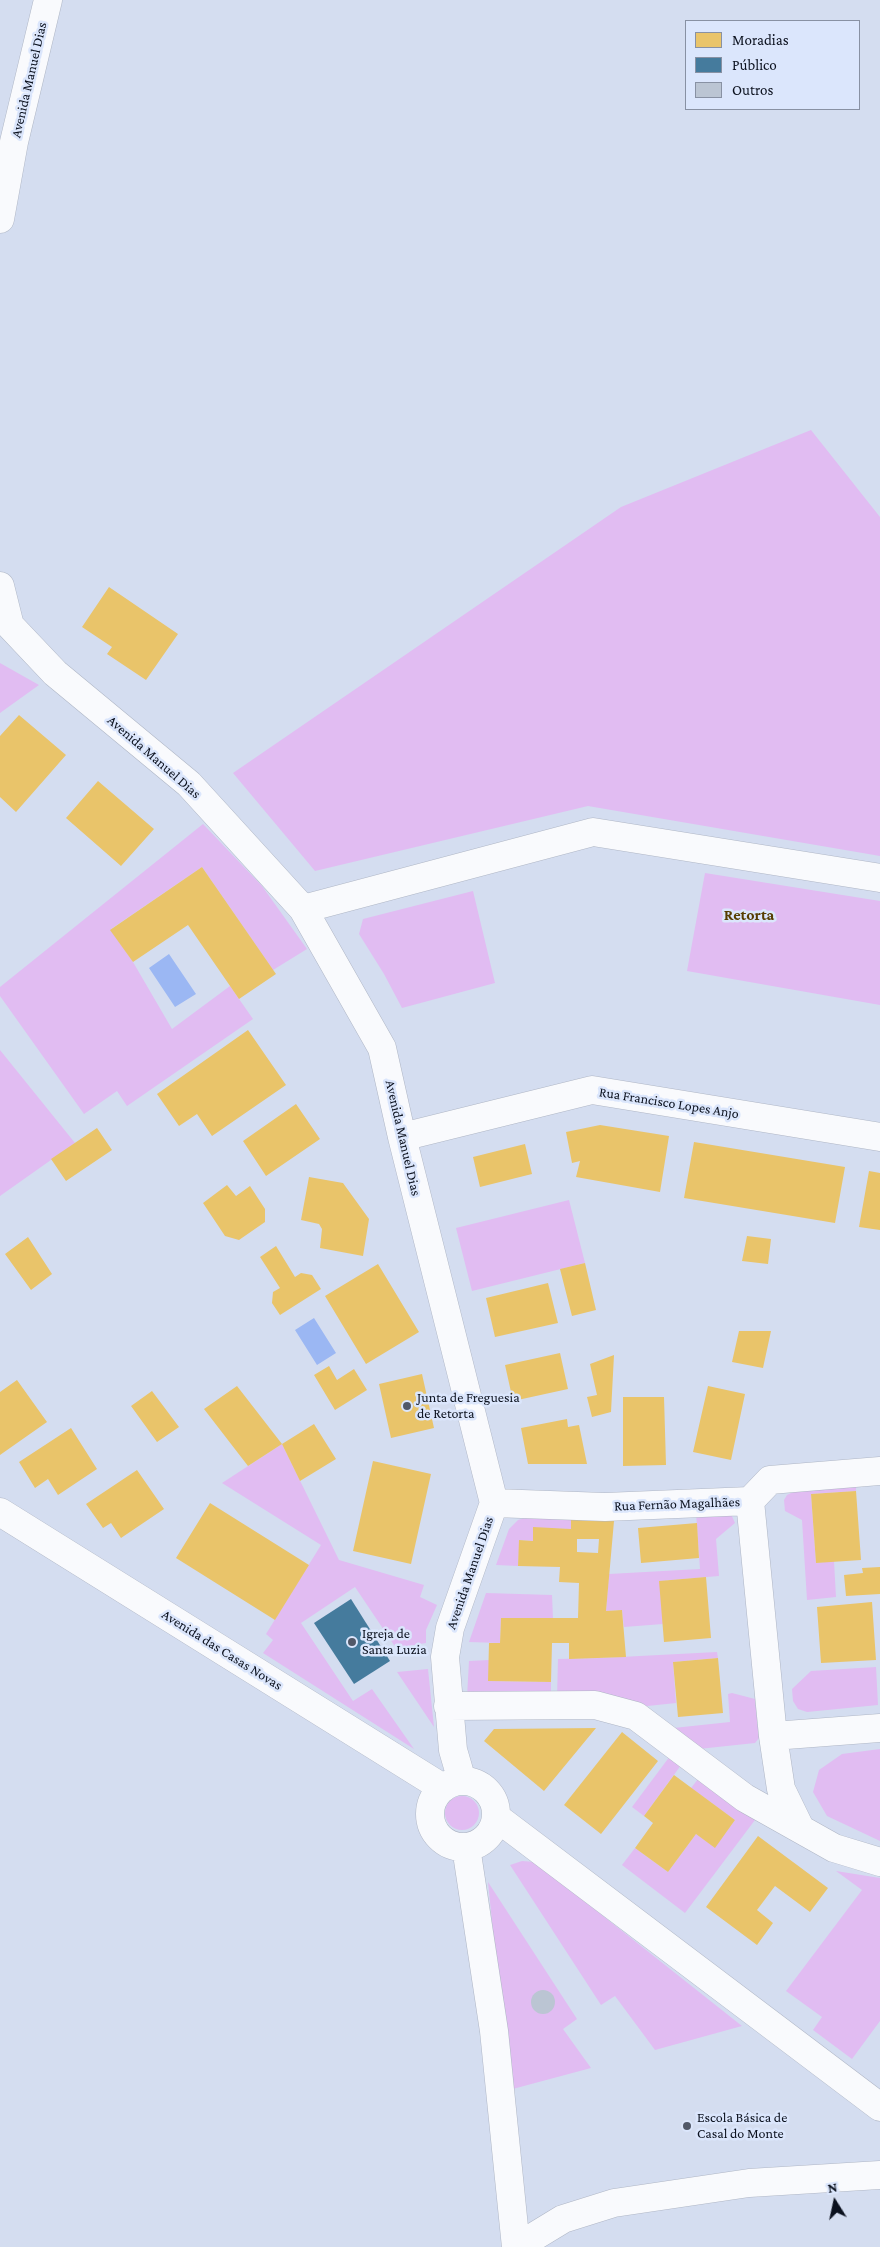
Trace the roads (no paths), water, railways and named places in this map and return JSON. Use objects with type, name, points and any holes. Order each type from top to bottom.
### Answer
[{"type":"street","name":"Avenida Manuel Dias","points":[[0,219],[14,142],[48,0]]},
{"type":"street","name":"Avenida Manuel Dias","points":[[0,586],[5,619],[55,673],[189,784],[303,909],[382,1048],[402,1137],[494,1503],[450,1628],[445,1657],[453,1784]]},
{"type":"street","points":[[303,909],[593,832],[880,878]]},
{"type":"street","name":"Rua Francisco Lopes Anjo","points":[[402,1137],[592,1090],[880,1137]]},
{"type":"street","name":"Rua Fernão Magalhães","points":[[494,1503],[605,1507],[750,1501],[770,1480],[880,1471]]},
{"type":"street","points":[[750,1501],[773,1736],[781,1789],[800,1828]]},
{"type":"street","name":"Avenida das Casas Novas","points":[[0,1512],[453,1784]]},
{"type":"street","points":[[448,1706],[595,1705],[636,1716],[745,1798],[834,1848],[880,1862]]},
{"type":"street","points":[[773,1736],[880,1728]]},
{"type":"street","points":[[474,1782],[487,1791],[496,1806],[496,1817],[493,1828],[486,1838],[477,1844],[466,1847],[446,1842],[432,1826],[430,1816],[436,1796],[453,1784],[474,1782]]},
{"type":"street","points":[[496,1817],[880,2107]]},
{"type":"street","points":[[466,1847],[494,2031],[517,2247],[563,2219],[614,2203],[749,2183],[880,2175]]},
{"type":"water","points":[[169,954],[196,994],[175,1007],[149,968]]},
{"type":"water","points":[[314,1318],[336,1353],[317,1365],[295,1330]]},
{"type":"place","name":"Junta de Freguesia de Retorta","points":[[407,1406]]},
{"type":"place","name":"Igreja de Santa Luzia","points":[[352,1642]]},
{"type":"place","name":"Escola Básica de Casal do Monte","points":[[687,2126]]},
{"type":"district","name":"Retorta","points":[[749,915]]}]
